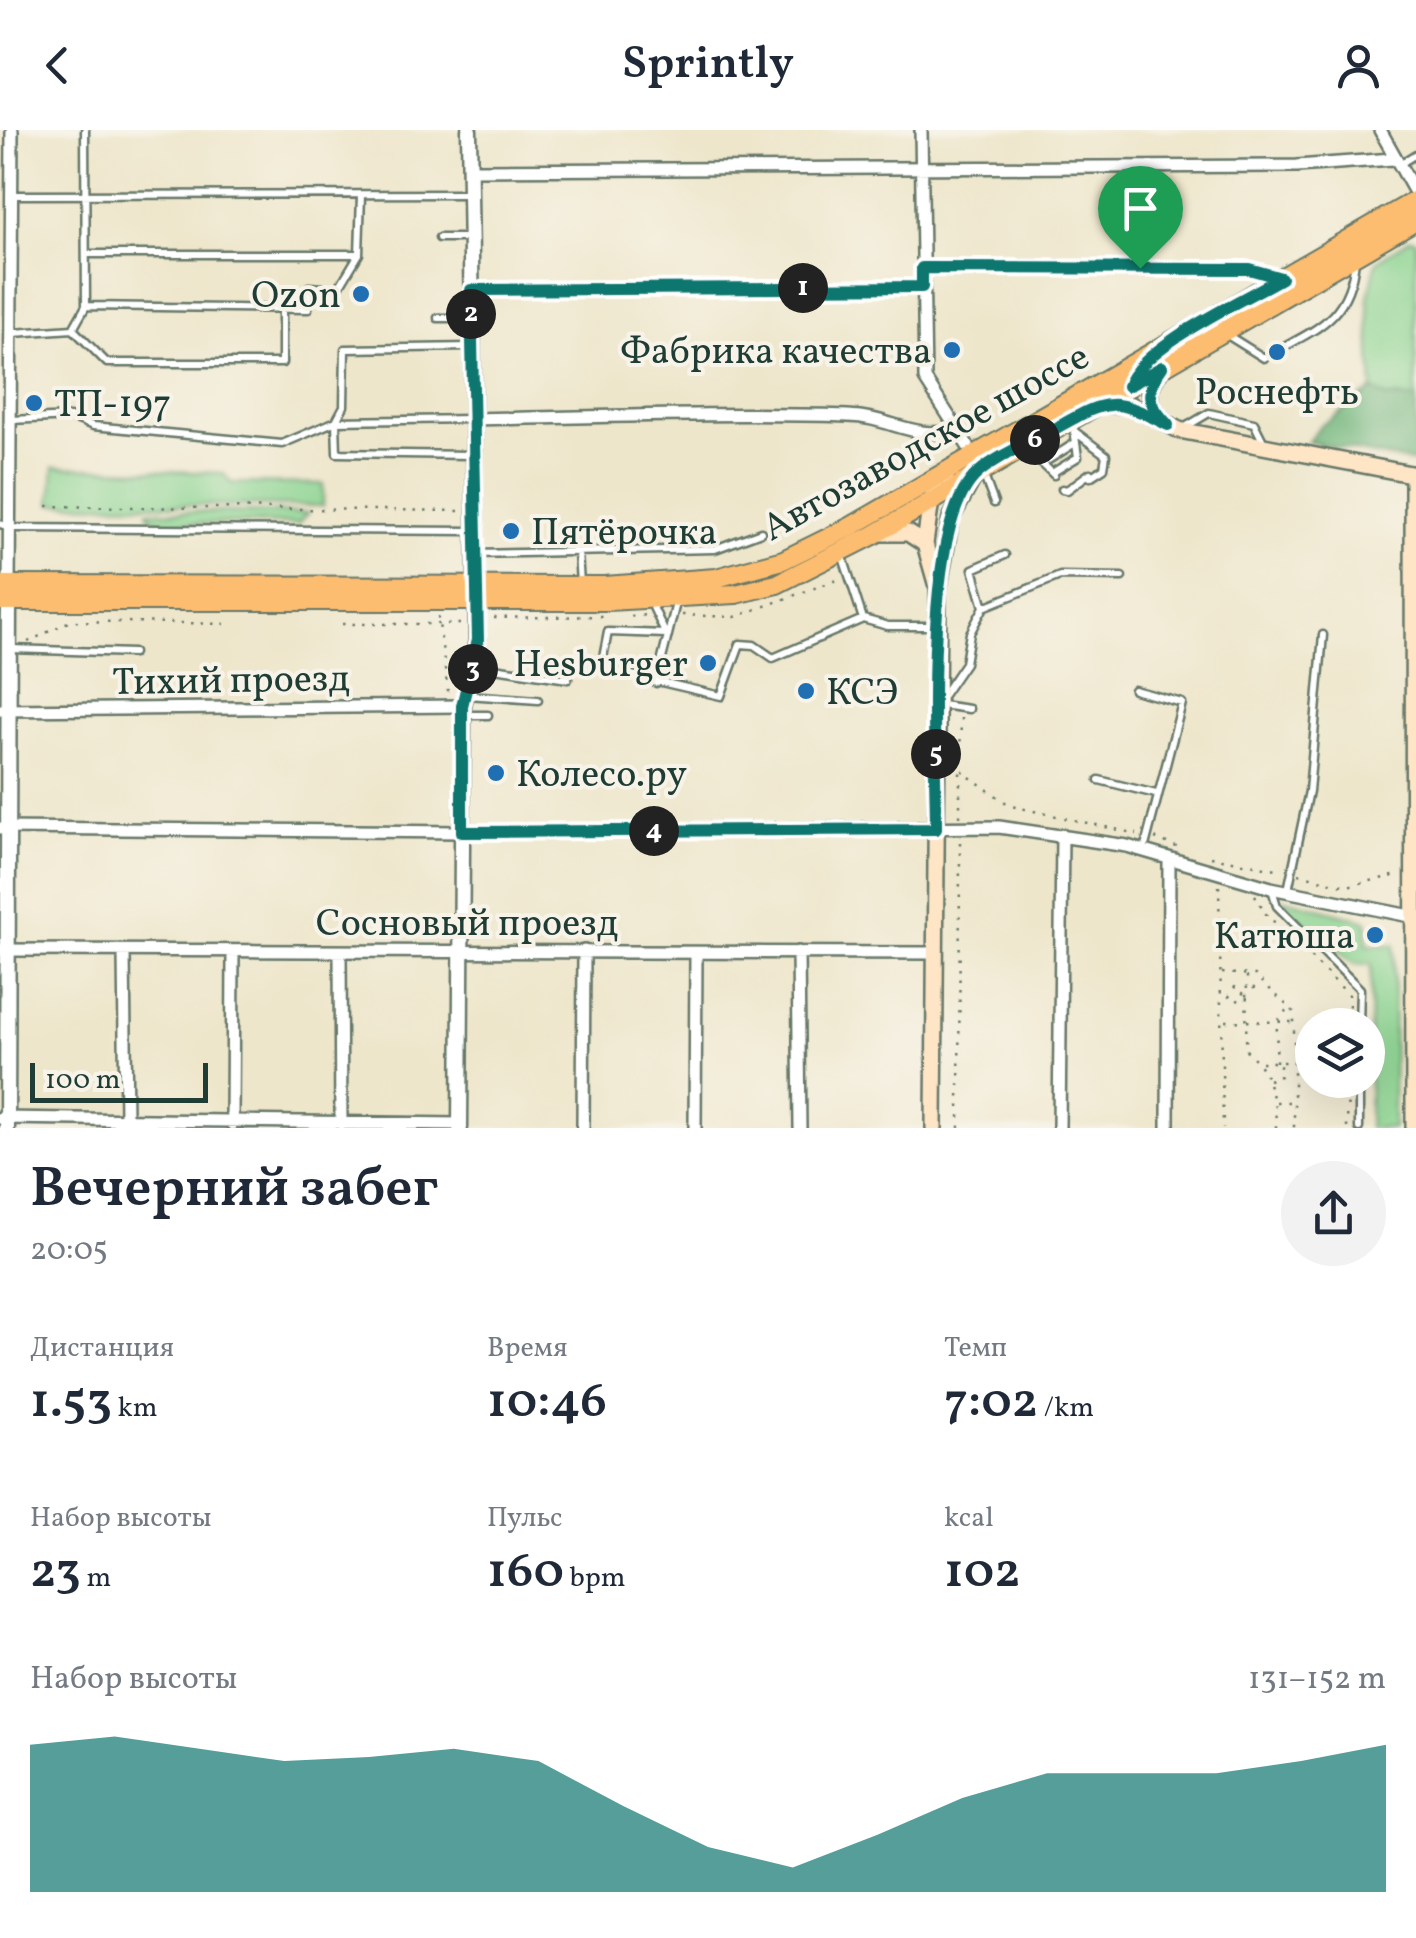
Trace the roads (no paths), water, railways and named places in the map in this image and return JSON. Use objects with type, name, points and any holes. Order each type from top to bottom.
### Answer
[{"type":"main road","name":"Автозаводское шоссе","points":[[474,593],[653,607],[680,597],[736,594],[777,584],[842,553],[931,500],[977,466],[1164,347],[1416,197]]},
{"type":"main road","name":"Автозаводское шоссе","points":[[5,593],[474,593],[716,578],[766,566],[852,526],[952,466],[977,466],[1014,452],[1074,424],[1097,404],[1130,396],[1162,367],[1416,220]]},
{"type":"main road","points":[[1164,347],[1139,367],[1130,396],[1173,428],[1414,475],[1414,1128]]},
{"type":"main road","name":"Автозаводское шоссе","points":[[1162,367],[1148,394],[1150,406],[1173,428]]},
{"type":"main road","points":[[938,592],[926,544],[931,500],[952,466]]},
{"type":"main road","points":[[934,1128],[938,592],[951,518],[977,466]]},
{"type":"main road","points":[[878,532],[900,531],[926,544]]},
{"type":"street","points":[[12,130],[12,195],[6,218],[13,333],[6,396],[12,420],[5,593],[10,649],[4,710],[5,1121],[460,1126],[460,706],[474,665],[469,130]]},
{"type":"street","points":[[921,130],[925,379],[977,466]]},
{"type":"street","points":[[1380,130],[1416,197]]},
{"type":"street","points":[[470,170],[1297,166],[1395,162]]},
{"type":"street","points":[[922,268],[1249,269],[1281,278]]},
{"type":"street","points":[[471,290],[922,287]]},
{"type":"street","points":[[472,419],[798,414],[874,416],[916,435],[958,430]]},
{"type":"street","name":"Тихий проезд","points":[[4,710],[460,706]]},
{"type":"street","points":[[4,828],[462,832],[998,827],[1144,851],[1272,888],[1414,916]]},
{"type":"street","points":[[1059,1128],[1062,835]]},
{"type":"street","points":[[1168,1128],[1169,858]]},
{"type":"street","name":"Сосновый проезд","points":[[4,950],[124,954],[935,953]]},
{"type":"street","points":[[583,1128],[584,951]]},
{"type":"street","points":[[340,952],[341,1124]]},
{"type":"street","points":[[798,952],[800,1128]]},
{"type":"street","points":[[232,953],[232,1124]]},
{"type":"street","points":[[124,954],[126,1124]]},
{"type":"street","points":[[695,1128],[696,954]]},
{"type":"lane","points":[[73,330],[86,306],[85,130]]},
{"type":"lane","points":[[1395,162],[1416,154]]},
{"type":"lane","points":[[86,306],[308,308],[308,287],[338,290],[359,254],[361,194]]},
{"type":"lane","points":[[12,195],[470,194]]},
{"type":"lane","points":[[440,238],[470,238]]},
{"type":"lane","points":[[86,254],[359,254]]},
{"type":"lane","points":[[1222,332],[1264,358],[1278,350],[1336,316],[1352,288],[1355,255]]},
{"type":"lane","points":[[13,333],[73,330],[107,363],[282,362],[282,307]]},
{"type":"lane","points":[[438,318],[471,318]]},
{"type":"lane","points":[[472,347],[346,349],[344,406],[336,421],[337,453],[472,455]]},
{"type":"lane","points":[[12,420],[70,418],[93,426],[282,444],[336,421],[472,419]]},
{"type":"lane","points":[[1014,452],[1033,455],[1042,464],[1067,466],[1076,442],[1074,424]]},
{"type":"lane","points":[[1074,424],[1106,455],[1104,468],[1078,481]]},
{"type":"lane","points":[[1042,464],[1076,442]]},
{"type":"lane","points":[[977,466],[994,503]]},
{"type":"lane","points":[[6,526],[473,531]]},
{"type":"lane","points":[[474,554],[714,549],[761,532]]},
{"type":"lane","points":[[578,552],[580,586]]},
{"type":"lane","points":[[842,553],[863,619]]},
{"type":"lane","points":[[984,607],[973,568],[1005,555]]},
{"type":"lane","points":[[969,709],[937,704],[965,663],[970,633],[984,607],[1060,576],[1122,577]]},
{"type":"lane","points":[[656,683],[666,634],[680,597]]},
{"type":"lane","points":[[653,607],[666,634]]},
{"type":"lane","points":[[666,634],[612,632],[605,636],[603,671],[721,696],[740,644],[754,645],[766,656],[781,657],[863,619],[888,626],[938,626]]},
{"type":"lane","points":[[1288,891],[1309,791],[1323,636]]},
{"type":"lane","points":[[10,649],[133,652]]},
{"type":"lane","points":[[474,665],[568,679],[569,673]]},
{"type":"lane","points":[[1134,690],[1182,703],[1144,851]]},
{"type":"lane","points":[[460,706],[538,700]]},
{"type":"lane","points":[[460,706],[488,715]]},
{"type":"lane","points":[[1098,780],[1156,794]]},
{"type":"lane","points":[[1272,888],[1278,906],[1360,989],[1360,1008]]},
{"type":"lane","points":[[1359,1098],[1359,1128]]},
{"type":"place","name":"Ozon","points":[[361,294]]},
{"type":"place","name":"Фабрика качества","points":[[952,350]]},
{"type":"place","name":"Роснефть","points":[[1277,352]]},
{"type":"place","name":"ТП-197","points":[[34,403]]},
{"type":"place","name":"Пятёрочка","points":[[511,531]]},
{"type":"place","name":"Hesburger","points":[[708,663]]},
{"type":"place","name":"КСЭ","points":[[806,691]]},
{"type":"place","name":"Колесо.ру","points":[[496,773]]},
{"type":"place","name":"Катюша","points":[[1375,935]]}]
